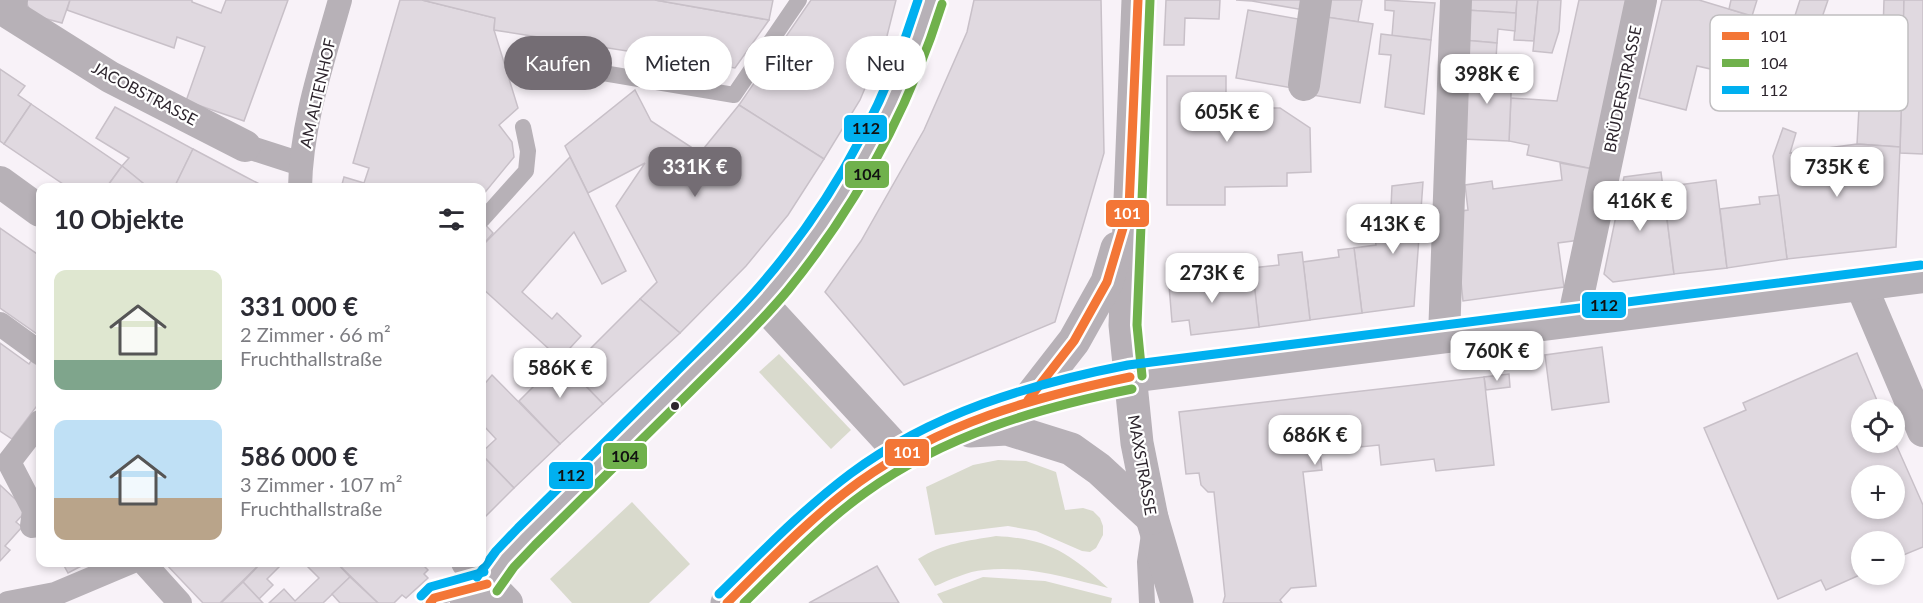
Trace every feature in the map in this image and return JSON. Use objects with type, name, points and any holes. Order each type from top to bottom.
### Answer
[{"type":"main road","name":"MAXSTRASSE","points":[[1138,0],[1125,326],[1137,443],[1152,518],[1177,603]]},
{"type":"main road","points":[[1028,400],[1074,341],[1107,282],[1129,208]]},
{"type":"main road","points":[[727,603],[825,509],[860,481],[902,455],[944,433],[1028,400],[1130,376]]},
{"type":"main road","points":[[944,433],[1007,429],[1071,449],[1099,469],[1152,518]]},
{"type":"street","name":"JACOBSTRASSE","points":[[12,0],[10,14],[110,77],[301,176]]},
{"type":"street","name":"AM ALTENHOF","points":[[301,176],[309,118],[340,0]]},
{"type":"street","points":[[482,588],[505,559],[546,516],[725,341],[779,282],[817,232],[883,125],[905,76],[931,0]]},
{"type":"street","points":[[1304,85],[1316,0]]},
{"type":"street","points":[[1444,336],[1456,0]]},
{"type":"street","name":"BRÜDERSTRASSE","points":[[1574,320],[1641,0]]},
{"type":"street","points":[[0,182],[36,208]]},
{"type":"street","points":[[1130,376],[1923,277]]},
{"type":"street","points":[[1861,285],[1923,431]]},
{"type":"street","points":[[761,302],[902,455]]},
{"type":"street","points":[[0,324],[36,350]]},
{"type":"street","points":[[32,526],[34,510],[9,462],[36,427]]},
{"type":"street","points":[[8,603],[55,594],[119,567]]},
{"type":"street","points":[[148,567],[180,603]]},
{"type":"lane","points":[[612,74],[734,94],[799,0]]},
{"type":"lane","points":[[486,216],[526,171],[528,151],[523,127]]},
{"type":"lane","points":[[1147,603],[1145,562],[1152,518]]},
{"type":"lane","points":[[430,603],[435,598],[482,588]]},
{"type":"shaded area","points":[[779,354],[851,430],[831,449],[759,372]]},
{"type":"shaded area","points":[[998,460],[1026,461],[1056,472],[1065,510],[1083,508],[1093,511],[1100,518],[1103,535],[1096,548],[1090,552],[1082,551],[1036,531],[1008,526],[935,535],[926,487],[973,465]]},
{"type":"shaded area","points":[[632,502],[690,564],[649,603],[572,603],[550,579]]},
{"type":"shaded area","points":[[996,536],[1030,540],[1057,550],[1082,566],[1108,588],[1046,573],[1015,569],[972,572],[935,586],[918,559],[946,546]]},
{"type":"shaded area","points":[[983,577],[1045,581],[1112,598],[1111,603],[943,603],[937,594]]},
{"type":"building","points":[[25,0],[70,0],[62,23],[32,15]]},
{"type":"building","points":[[70,0],[192,0],[192,2],[221,13],[226,0],[288,0],[244,121],[186,101],[205,47],[177,37],[174,48],[67,10]]},
{"type":"building","points":[[400,0],[422,0],[495,18],[494,30],[504,62],[504,90],[512,90],[518,108],[499,125],[512,142],[514,157],[486,191],[486,183],[364,183],[369,168],[353,163]]},
{"type":"building","points":[[422,0],[655,0],[769,20],[758,36],[744,36],[744,55],[735,68],[732,68],[732,36],[624,36],[624,50],[612,49],[612,36],[532,36],[494,30],[495,18]]},
{"type":"building","points":[[655,0],[773,0],[769,20]]},
{"type":"building","points":[[811,0],[896,0],[887,36],[846,36],[846,90],[864,90],[824,159],[739,105],[749,90],[834,90],[834,36],[786,36]]},
{"type":"building","points":[[974,0],[1101,0],[1104,153],[1055,322],[904,385],[825,292],[861,241],[924,130],[967,32]]},
{"type":"building","points":[[1166,0],[1220,0],[1219,19],[1185,18],[1184,45],[1164,45]]},
{"type":"building","points":[[1236,0],[1306,0],[1304,10]]},
{"type":"building","points":[[1328,0],[1362,0],[1358,22],[1326,17]]},
{"type":"building","points":[[1385,0],[1435,3],[1431,40],[1392,36],[1394,11],[1385,10]]},
{"type":"building","points":[[1466,0],[1517,0],[1516,13],[1465,10]]},
{"type":"building","points":[[1517,0],[1538,0],[1534,41],[1514,40]]},
{"type":"building","points":[[1538,0],[1561,0],[1559,31],[1552,53],[1533,51]]},
{"type":"building","points":[[1579,0],[1629,0],[1593,169],[1527,155],[1529,145],[1509,141],[1511,98],[1557,101]]},
{"type":"building","points":[[1662,0],[1699,0],[1749,15],[1710,15],[1710,69],[1697,66],[1686,110],[1639,98]]},
{"type":"building","points":[[1731,0],[1757,0],[1752,15],[1729,9]]},
{"type":"building","points":[[1800,0],[1828,0],[1823,15],[1795,15]]},
{"type":"building","points":[[1884,0],[1904,0],[1904,15],[1884,15]]},
{"type":"building","points":[[1904,0],[1923,0],[1923,154],[1900,153],[1901,111],[1908,111],[1908,15],[1904,15]]},
{"type":"building","points":[[1248,10],[1304,20],[1292,88],[1236,78]]},
{"type":"building","points":[[1465,10],[1516,13],[1515,31],[1498,29],[1497,43],[1463,40]]},
{"type":"building","points":[[1326,17],[1373,24],[1360,103],[1312,95]]},
{"type":"building","points":[[1381,34],[1431,40],[1424,114],[1385,107],[1391,55],[1379,54]]},
{"type":"building","points":[[1463,40],[1497,43],[1496,59],[1513,60],[1512,71],[1461,67]]},
{"type":"building","points":[[1466,68],[1512,71],[1509,141],[1462,139]]},
{"type":"building","points":[[0,69],[25,86],[18,95],[31,104],[4,144],[0,141]]},
{"type":"building","points":[[1167,76],[1226,76],[1226,108],[1280,108],[1310,128],[1311,172],[1287,173],[1287,186],[1225,187],[1225,205],[1167,205]]},
{"type":"building","points":[[635,90],[651,121],[700,153],[739,105],[824,159],[788,215],[746,266],[680,333],[640,299],[657,282],[616,206],[645,163],[588,193],[565,146]]},
{"type":"building","points":[[31,104],[122,166],[110,183],[62,183],[4,144]]},
{"type":"building","points":[[115,107],[193,149],[176,183],[143,183],[122,166],[129,158],[96,138]]},
{"type":"building","points":[[1859,111],[1901,111],[1900,147],[1857,144]]},
{"type":"building","points":[[1783,128],[1796,133],[1790,153],[1857,144],[1900,147],[1896,247],[1787,259],[1773,156]]},
{"type":"building","points":[[193,149],[257,183],[176,183]]},
{"type":"building","points":[[570,157],[626,271],[602,284],[574,232],[522,292],[552,319],[557,313],[581,336],[560,359],[486,292],[486,242]]},
{"type":"building","points":[[1560,163],[1593,169],[1580,240],[1558,243],[1564,287],[1463,301],[1454,212],[1468,210],[1465,185],[1492,181],[1493,189],[1562,180]]},
{"type":"building","points":[[122,166],[143,183],[110,183]]},
{"type":"building","points":[[1661,172],[1674,274],[1613,282],[1604,274],[1624,177]]},
{"type":"building","points":[[344,177],[364,183],[342,183]]},
{"type":"building","points":[[1716,180],[1727,268],[1674,274],[1663,187]]},
{"type":"building","points":[[1423,182],[1414,306],[1362,313],[1354,248],[1376,245],[1374,231],[1390,229],[1392,186]]},
{"type":"building","points":[[1779,195],[1787,259],[1727,268],[1720,209],[1760,204],[1759,197]]},
{"type":"building","points":[[486,225],[493,233],[486,241]]},
{"type":"building","points":[[0,228],[36,253],[36,333],[0,308]]},
{"type":"building","points":[[1354,248],[1362,313],[1310,320],[1303,262],[1339,257],[1338,250]]},
{"type":"building","points":[[1302,252],[1310,320],[1259,327],[1252,268],[1279,265],[1278,255]]},
{"type":"building","points":[[1207,271],[1209,288],[1254,282],[1259,327],[1191,335],[1189,320],[1172,322],[1168,273]]},
{"type":"building","points":[[640,299],[680,333],[603,404],[570,369]]},
{"type":"building","points":[[0,343],[29,364],[31,361],[36,364],[36,407],[12,439],[0,431]]},
{"type":"building","points":[[1602,347],[1609,402],[1552,410],[1545,355]]},
{"type":"building","points":[[550,349],[603,404],[560,444],[519,401],[547,373],[537,362]]},
{"type":"building","points":[[1857,353],[1876,399],[1851,399],[1851,453],[1900,453],[1923,505],[1923,547],[1905,554],[1905,531],[1851,531],[1851,579],[1826,590],[1821,580],[1778,599],[1704,428],[1746,410],[1743,403]]},
{"type":"building","points":[[1509,374],[1510,387],[1486,390],[1484,377]]},
{"type":"building","points":[[492,375],[560,444],[514,488],[486,459],[486,448],[496,439],[486,428],[486,382]]},
{"type":"building","points":[[1484,377],[1494,465],[1436,471],[1434,459],[1381,465],[1379,445],[1320,451],[1322,470],[1303,472],[1316,586],[1291,588],[1280,600],[1282,603],[1223,603],[1225,596],[1214,492],[1208,492],[1201,485],[1199,473],[1186,474],[1179,412]]},
{"type":"building","points":[[486,459],[514,488],[486,516]]},
{"type":"building","points":[[0,485],[27,510],[16,522],[22,527],[5,546],[10,550],[0,561]]},
{"type":"building","points":[[877,566],[899,603],[809,603]]},
{"type":"building","points":[[65,567],[79,567],[68,573]]},
{"type":"building","points":[[169,567],[257,567],[220,603],[203,603]]},
{"type":"building","points":[[257,567],[279,567],[267,579],[273,585],[259,599],[243,582]]},
{"type":"building","points":[[308,567],[341,567],[350,577],[323,603],[269,603],[284,589],[295,601],[319,578]]},
{"type":"building","points":[[341,567],[425,567],[428,570],[424,574],[428,578],[406,598],[402,595],[394,603],[378,603]]},
{"type":"building","points":[[350,577],[378,603],[340,603],[332,594]]},
{"type":"building","points":[[243,582],[263,603],[221,603]]},
{"type":"transit line","name":"112","points":[[486,565],[518,528],[728,321],[785,255],[810,222],[854,152],[890,78],[918,0]]},
{"type":"transit line","name":"101","points":[[1028,400],[1074,341],[1107,282],[1129,208],[1138,0]]},
{"type":"transit line","name":"104","points":[[1142,376],[1137,325],[1150,0]]},
{"type":"transit line","name":"104","points":[[497,591],[514,567],[535,545],[753,329],[788,290],[837,224],[879,154],[914,81],[942,4]]},
{"type":"transit line","name":"112","points":[[719,594],[815,502],[881,453],[948,418],[1055,381],[1128,365],[1921,265]]},
{"type":"transit line","name":"101","points":[[727,603],[824,510],[859,482],[922,444],[989,415],[1023,404],[1130,377]]},
{"type":"transit line","name":"104","points":[[744,603],[849,504],[896,472],[960,439],[993,426],[1062,405],[1132,389]]},
{"type":"transit line","name":"112","points":[[477,577],[484,567]]},
{"type":"transit line","name":"112","points":[[421,596],[430,587],[484,572]]},
{"type":"transit line","name":"101","points":[[430,603],[434,598],[487,584]]}]
